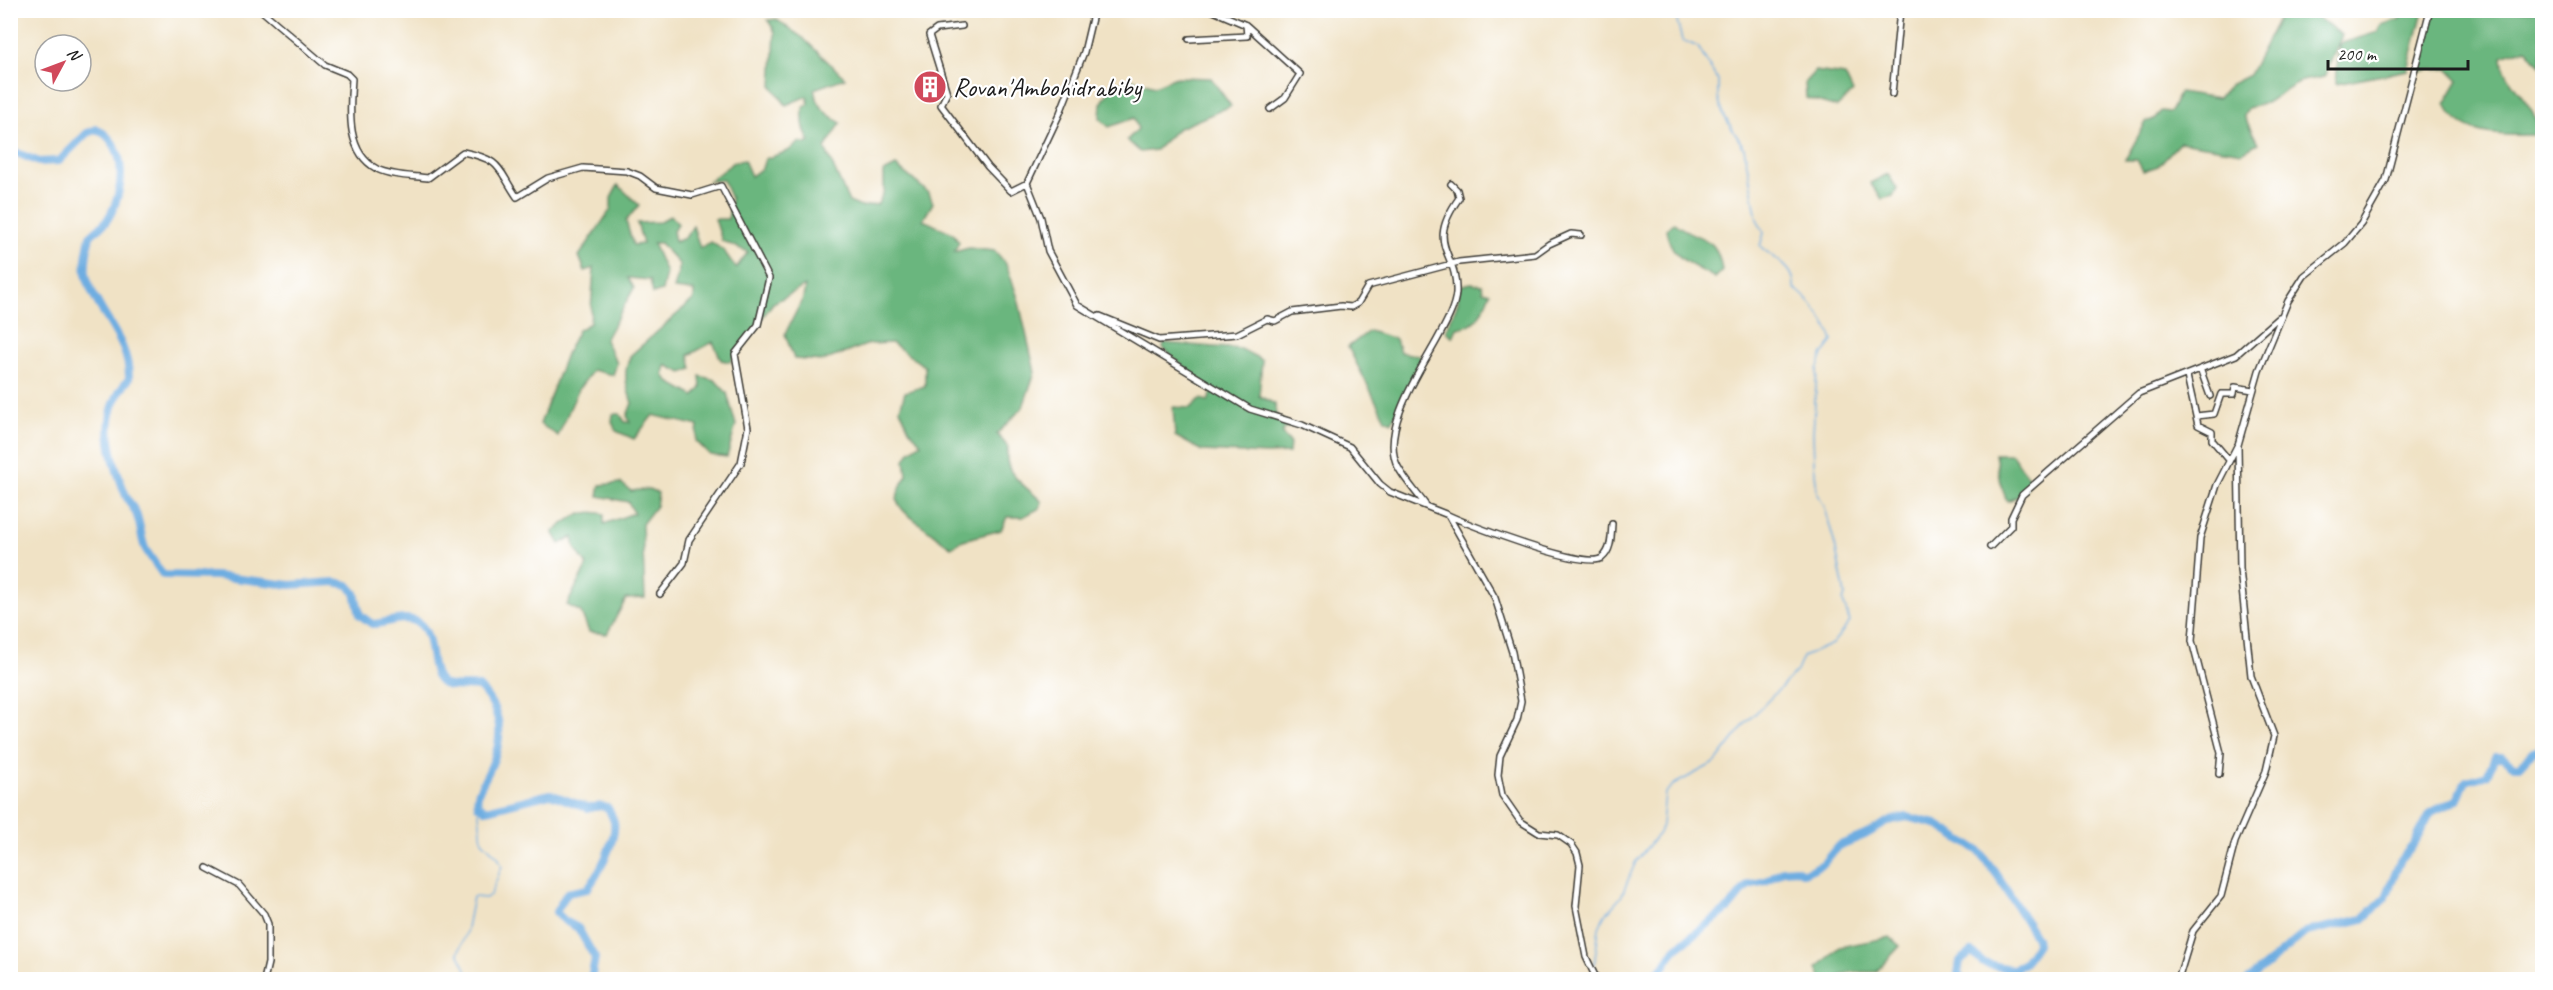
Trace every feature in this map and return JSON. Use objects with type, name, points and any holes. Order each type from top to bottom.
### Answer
[{"type":"street","points":[[261,10],[325,65],[347,74],[352,79],[350,122],[353,138],[363,155],[379,170],[428,178],[463,152],[480,155],[496,163],[517,197],[548,178],[583,168],[627,171],[640,176],[656,188],[676,190],[692,195],[721,186],[769,278],[758,326],[735,354],[748,428],[747,438],[741,463],[689,540],[684,563],[660,594]]},
{"type":"street","points":[[962,26],[937,29],[929,35],[947,93],[941,105],[988,167],[1011,191],[1027,183],[1068,93],[1086,45],[1094,10]]},
{"type":"street","points":[[1211,10],[1246,25],[1300,74],[1285,98],[1269,109]]},
{"type":"street","points":[[1892,94],[1900,10]]},
{"type":"street","points":[[2219,774],[2221,753],[2192,641],[2200,538],[2217,485],[2238,445],[2253,390],[2282,314],[2304,276],[2333,254],[2361,224],[2386,180],[2430,10]]},
{"type":"street","points":[[1189,39],[1247,36],[1246,25]]},
{"type":"street","points":[[1027,183],[1041,219],[1048,251],[1077,305],[1159,339],[1237,334],[1267,319],[1275,321],[1292,312],[1341,306],[1351,308],[1358,303],[1368,286],[1475,259],[1535,254],[1571,234],[1581,235]]},
{"type":"street","points":[[1425,504],[1397,465],[1393,432],[1414,382],[1444,326],[1456,294],[1442,236],[1450,210],[1459,198],[1457,190],[1451,184]]},
{"type":"street","points":[[1087,310],[1110,327],[1152,349],[1250,409],[1302,424],[1350,447],[1390,492],[1534,548],[1591,561],[1601,559],[1608,550],[1612,524]]},
{"type":"street","points":[[1990,547],[2011,526],[2011,518],[2022,495],[2087,435],[2139,393],[2236,356],[2282,314]]},
{"type":"street","points":[[2201,371],[2210,396]]},
{"type":"street","points":[[2187,376],[2198,425],[2212,432],[2212,440],[2229,460]]},
{"type":"street","points":[[2196,416],[2214,414],[2221,394],[2234,394],[2235,387],[2253,390]]},
{"type":"street","points":[[2178,980],[2193,932],[2221,896],[2235,842],[2266,771],[2274,736],[2251,676],[2240,569],[2238,445]]},
{"type":"street","points":[[1448,515],[1495,598],[1518,681],[1521,701],[1519,711],[1500,756],[1498,775],[1502,795],[1520,821],[1539,833],[1558,835],[1571,844],[1577,853],[1580,865],[1576,906],[1586,957],[1597,980]]},
{"type":"street","points":[[207,868],[239,885],[264,914],[268,924],[268,963],[264,980]]},
{"type":"green space","points":[[2282,11],[2311,13],[2342,35],[2324,77],[2301,81],[2266,103],[2248,108],[2244,116],[2258,143],[2242,152],[2180,142],[2158,166],[2143,171],[2137,160],[2125,160],[2146,122],[2154,119],[2161,111],[2170,112],[2180,92],[2218,98],[2231,84],[2249,75]]},
{"type":"green space","points":[[2401,11],[2423,11],[2408,70],[2336,84],[2339,44],[2378,32],[2381,25],[2400,19]]},
{"type":"green space","points":[[2434,11],[2542,11],[2542,68],[2526,48],[2502,56],[2508,77],[2533,113],[2539,135],[2486,133],[2462,124],[2453,116],[2445,104],[2459,80],[2448,69],[2418,71]]},
{"type":"green space","points":[[776,19],[803,38],[845,78],[814,89],[823,109],[841,123],[825,148],[849,202],[861,207],[878,204],[884,191],[884,172],[896,166],[929,193],[933,203],[923,220],[953,233],[959,242],[954,252],[969,248],[995,251],[1006,264],[1018,298],[1035,372],[1023,407],[997,434],[1008,447],[1007,457],[1011,472],[1042,502],[1040,508],[1023,517],[1007,517],[1001,530],[963,540],[951,547],[901,508],[897,498],[901,484],[907,475],[905,460],[910,451],[921,443],[909,429],[900,409],[905,392],[925,386],[925,367],[892,343],[869,344],[823,361],[794,359],[785,334],[803,298],[805,286],[773,303],[730,362],[721,360],[713,342],[689,355],[692,369],[682,373],[666,365],[664,375],[669,382],[694,396],[701,388],[700,376],[715,380],[727,393],[736,425],[727,457],[710,455],[696,441],[698,426],[653,415],[634,439],[616,431],[612,422],[613,414],[620,414],[625,422],[630,422],[627,416],[632,403],[626,373],[631,355],[694,299],[694,291],[674,289],[680,265],[660,243],[653,243],[666,273],[662,291],[653,294],[650,280],[628,278],[634,288],[605,340],[617,363],[613,375],[593,370],[578,390],[558,436],[540,424],[566,354],[578,330],[590,323],[594,268],[585,271],[579,256],[611,209],[611,198],[618,185],[639,205],[626,221],[633,245],[643,244],[637,223],[660,222],[671,215],[678,224],[673,231],[675,242],[685,238],[693,226],[700,248],[711,242],[724,251],[736,268],[748,252],[722,241],[715,219],[728,219],[731,199],[723,180],[709,181],[734,162],[744,160],[751,176],[762,168],[765,159],[788,151],[800,142],[806,144],[810,142],[803,121],[803,108],[809,104],[807,96],[786,105],[772,86],[775,32],[768,20]]},
{"type":"green space","points":[[1815,71],[1845,75],[1853,92],[1837,107],[1806,98],[1805,82]]},
{"type":"green space","points":[[1176,77],[1211,78],[1231,106],[1177,129],[1156,150],[1140,152],[1127,140],[1138,129],[1134,118],[1109,127],[1100,119],[1101,104],[1113,85],[1132,79],[1155,86]]},
{"type":"green space","points":[[1888,174],[1897,189],[1893,196],[1882,199],[1870,183]]},
{"type":"green space","points":[[1674,223],[1706,240],[1716,250],[1722,271],[1715,278],[1683,260],[1677,254],[1668,239],[1666,229]]},
{"type":"green space","points":[[1471,283],[1482,285],[1483,291],[1490,293],[1479,317],[1464,327],[1457,328],[1453,337],[1446,331],[1458,302],[1459,286]]},
{"type":"green space","points":[[1369,331],[1396,339],[1400,352],[1422,356],[1392,422],[1385,419],[1348,347]]},
{"type":"green space","points":[[1164,343],[1241,349],[1262,360],[1259,396],[1275,404],[1276,415],[1291,427],[1284,429],[1282,434],[1290,442],[1289,453],[1202,451],[1175,436],[1173,407],[1191,408],[1200,399],[1208,401],[1212,393],[1163,348]]},
{"type":"green space","points":[[1995,454],[2012,454],[2029,479],[2022,493],[2007,501],[2000,483]]},
{"type":"green space","points":[[621,483],[631,491],[649,489],[658,493],[656,506],[642,524],[645,598],[626,599],[607,634],[589,632],[581,612],[567,605],[587,565],[575,548],[573,537],[560,544],[553,532],[583,513],[604,514],[604,524],[634,513],[628,502],[598,496],[600,485]]},
{"type":"green space","points":[[1890,937],[1900,946],[1876,972],[1851,972],[1832,979],[1822,979],[1817,968],[1840,947]]},
{"type":"waterway","points":[[1600,980],[1594,966],[1599,928],[1604,916],[1621,897],[1636,861],[1659,833],[1665,793],[1673,785],[1716,762],[1746,723],[1797,671],[1803,657],[1832,644],[1850,622],[1843,602],[1845,595],[1835,545],[1825,508],[1817,492],[1814,463],[1813,433],[1817,370],[1823,354],[1833,341],[1817,312],[1794,288],[1794,281],[1788,269],[1760,246],[1764,233],[1757,219],[1744,148],[1723,114],[1718,97],[1718,81],[1698,47],[1682,40],[1674,10]]},
{"type":"waterway","points":[[10,150],[39,162],[59,161],[87,133],[97,129],[115,147],[119,158],[121,171],[118,197],[107,220],[90,236],[86,273],[92,291],[119,339],[128,365],[129,379],[119,393],[110,421],[111,450],[126,496],[136,513],[145,548],[163,575],[216,576],[290,585],[335,582],[348,585],[355,593],[360,615],[372,624],[405,619],[417,622],[424,628],[434,671],[439,680],[450,686],[479,687],[488,698],[498,720],[496,754],[479,791],[478,805],[486,810],[550,794],[588,808],[601,806],[608,808],[611,813],[614,822],[613,838],[606,857],[587,889],[567,893],[556,912],[565,921],[578,928],[595,958],[591,980]]},
{"type":"waterway","points":[[2248,980],[2306,932],[2363,919],[2386,897],[2401,859],[2414,844],[2431,812],[2457,800],[2466,781],[2487,775],[2495,757],[2502,757],[2514,766],[2520,766],[2533,752],[2542,749]]},
{"type":"waterway","points":[[467,980],[466,969],[458,953],[466,933],[473,897],[486,898],[491,894],[502,866],[498,857],[482,841],[478,805]]},
{"type":"waterway","points":[[1647,980],[1663,968],[1675,949],[1729,908],[1748,885],[1766,881],[1783,870],[1796,869],[1804,873],[1823,864],[1838,846],[1865,835],[1891,820],[1907,817],[1936,824],[1979,851],[1998,876],[2036,938],[2037,944],[2024,963],[2014,970],[1983,963],[1972,952],[1960,961],[1958,974],[1962,980]]},
{"type":"place","name":"Rovan'Ambohidrabiby","points":[[930,87]]}]
